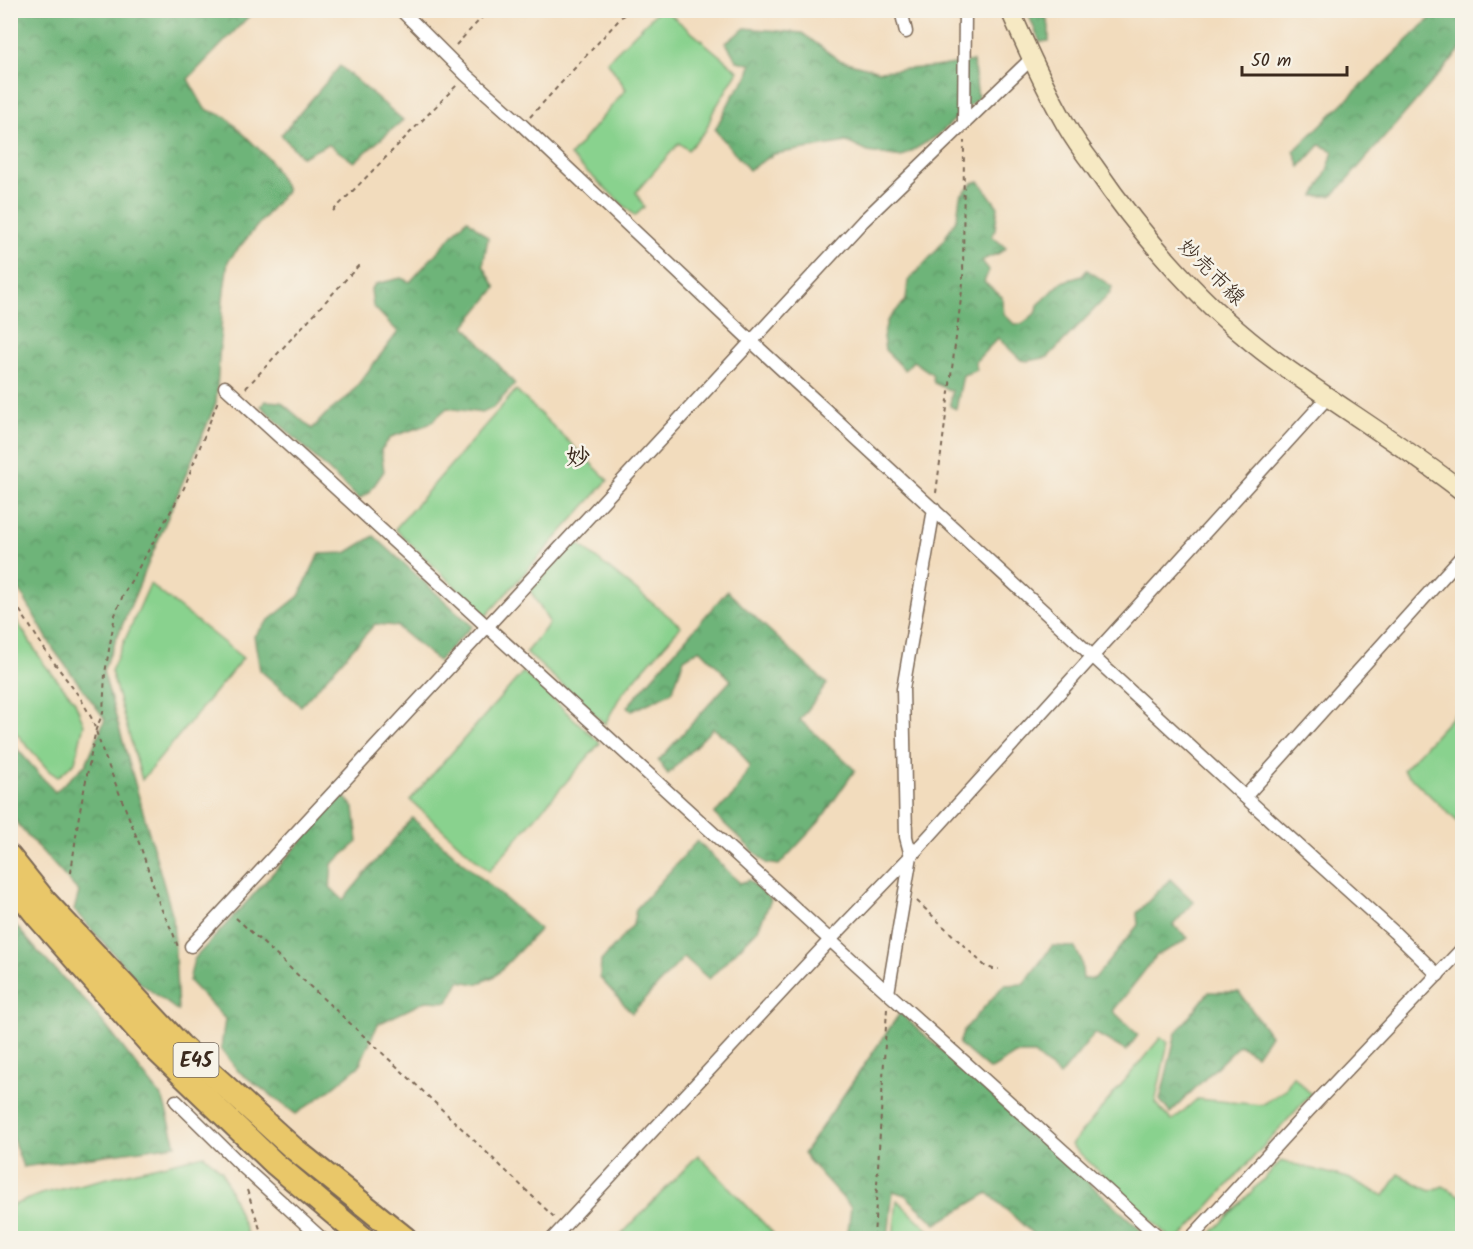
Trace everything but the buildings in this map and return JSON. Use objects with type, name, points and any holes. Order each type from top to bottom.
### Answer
[{"type":"highway","name":"E45","points":[[10,857],[46,902],[180,1045],[294,1148],[405,1239]]},
{"type":"highway","name":"E45","points":[[10,882],[37,916],[152,1046],[274,1163],[363,1239]]},
{"type":"main road","name":"妙売市線","points":[[1010,10],[1031,59],[1066,126],[1109,189],[1150,241],[1216,312],[1275,361],[1425,462],[1462,491]]},
{"type":"street","points":[[401,10],[466,75],[751,341],[1438,975]]},
{"type":"street","points":[[901,10],[906,32]]},
{"type":"street","points":[[964,123],[965,10]]},
{"type":"street","points":[[191,946],[863,221],[1031,59]]},
{"type":"street","points":[[225,387],[1160,1239]]},
{"type":"street","points":[[553,1239],[830,940],[912,856],[1328,397]]},
{"type":"street","points":[[888,993],[912,856],[906,837],[903,689],[934,510]]},
{"type":"street","points":[[1245,797],[1462,556]]},
{"type":"street","points":[[1191,1239],[1309,1110],[1462,949]]},
{"type":"street","points":[[176,1101],[321,1239]]},
{"type":"path","points":[[447,55],[489,10]]},
{"type":"path","points":[[522,125],[628,10]]},
{"type":"path","points":[[333,211],[466,75]]},
{"type":"path","points":[[934,510],[963,283],[964,123]]},
{"type":"path","points":[[236,398],[360,264]]},
{"type":"path","points":[[71,873],[78,821],[96,729],[103,713],[105,673],[119,605],[184,488],[225,387]]},
{"type":"path","points":[[10,595],[47,653],[81,699],[92,719],[141,848],[160,906],[181,954],[191,946]]},
{"type":"path","points":[[906,890],[985,966],[999,969]]},
{"type":"path","points":[[225,908],[406,1075],[564,1227]]},
{"type":"path","points":[[874,1239],[888,993]]},
{"type":"path","points":[[240,1164],[262,1239]]},
{"type":"green space","points":[[11,10],[254,11],[188,79],[205,109],[226,117],[269,159],[287,190],[228,261],[216,403],[103,671],[173,917],[178,1011],[139,982],[74,910],[79,892],[19,826],[11,813],[11,742],[55,792],[86,764],[105,719],[54,650],[11,575]]},
{"type":"green space","points":[[658,11],[666,11],[738,71],[713,112],[706,130],[688,150],[679,143],[636,192],[644,207],[635,216],[570,156],[626,89],[607,61]]},
{"type":"green space","points":[[1027,11],[1044,11],[1049,26],[1049,41],[1040,42]]},
{"type":"green space","points":[[1438,11],[1462,11],[1462,48],[1342,186],[1331,196],[1314,196],[1328,169],[1333,151],[1320,145],[1300,167],[1294,151]]},
{"type":"green space","points":[[745,28],[802,33],[839,60],[879,71],[935,67],[973,61],[978,98],[937,136],[902,157],[868,152],[847,142],[774,154],[749,170],[715,130],[732,97],[748,76],[751,64],[737,61],[726,43]]},
{"type":"green space","points":[[340,66],[403,120],[354,162],[328,144],[302,157],[281,135]]},
{"type":"green space","points":[[979,181],[998,207],[992,236],[1006,248],[982,261],[989,270],[984,282],[1002,297],[1004,314],[1014,324],[1022,324],[1037,312],[1038,305],[1062,282],[1082,276],[1087,270],[1112,287],[1110,293],[1048,357],[1029,361],[1021,360],[998,338],[975,362],[977,370],[963,375],[956,409],[950,406],[952,391],[934,383],[932,374],[913,361],[905,370],[885,350],[883,337],[887,321],[906,300],[908,281],[936,251],[957,218],[960,196],[973,183]]},
{"type":"green space","points":[[467,219],[488,238],[483,265],[496,288],[465,326],[515,384],[493,408],[482,413],[447,408],[429,424],[391,437],[381,450],[384,471],[369,493],[359,499],[261,406],[266,401],[281,402],[312,429],[350,395],[398,332],[373,306],[371,289],[376,284],[401,278],[410,282]]},
{"type":"green space","points":[[516,390],[608,480],[486,616],[395,529]]},
{"type":"green space","points":[[374,536],[472,626],[438,661],[396,626],[375,624],[301,706],[260,670],[254,636],[269,620],[299,596],[319,554],[346,553]]},
{"type":"green space","points":[[576,542],[681,626],[621,695],[605,724],[526,652],[549,622],[530,590]]},
{"type":"green space","points":[[150,584],[243,658],[142,780],[111,671]]},
{"type":"green space","points":[[727,591],[827,684],[800,720],[855,770],[819,822],[779,865],[766,863],[714,814],[733,796],[750,766],[736,746],[713,728],[668,774],[658,761],[731,680],[700,649],[684,659],[672,692],[632,711],[627,707]]},
{"type":"green space","points":[[10,610],[44,664],[74,700],[84,724],[75,762],[58,777],[49,771],[11,727]]},
{"type":"green space","points":[[523,672],[600,743],[489,871],[410,800]]},
{"type":"green space","points":[[1462,706],[1462,826],[1403,770]]},
{"type":"green space","points":[[343,795],[354,808],[358,842],[332,864],[330,887],[343,900],[412,818],[540,929],[495,976],[477,984],[459,981],[448,1002],[426,1001],[378,1024],[359,1066],[296,1114],[238,1071],[221,1049],[225,1019],[189,981],[194,959]]},
{"type":"green space","points":[[697,841],[740,883],[749,880],[771,900],[758,929],[709,979],[684,957],[632,1013],[600,978],[601,961],[633,925],[636,909]]},
{"type":"green space","points":[[1170,879],[1194,902],[1173,925],[1188,938],[1157,955],[1113,1011],[1138,1035],[1126,1051],[1095,1033],[1060,1076],[1034,1054],[1015,1054],[990,1070],[959,1044],[964,1030],[1004,985],[1024,984],[1052,946],[1074,947],[1081,959],[1083,979],[1095,978],[1138,925],[1137,913]]},
{"type":"green space","points":[[11,920],[90,1006],[163,1099],[176,1145],[23,1167],[11,1134]]},
{"type":"green space","points":[[1209,992],[1239,992],[1270,1035],[1256,1055],[1239,1045],[1170,1113],[1160,1100],[1176,1033]]},
{"type":"green space","points":[[900,1013],[1150,1238],[1033,1238],[1035,1236],[988,1193],[936,1224],[905,1195],[893,1191],[888,1238],[847,1238],[851,1207],[803,1154]]},
{"type":"green space","points":[[1161,1037],[1168,1042],[1155,1103],[1172,1121],[1197,1099],[1262,1105],[1285,1090],[1293,1076],[1311,1094],[1181,1237],[1170,1238],[1071,1145]]},
{"type":"green space","points":[[204,1155],[222,1171],[249,1238],[11,1238],[11,1206],[41,1194]]},
{"type":"green space","points":[[698,1155],[773,1233],[768,1238],[618,1238]]},
{"type":"green space","points":[[1281,1161],[1348,1178],[1384,1196],[1399,1174],[1430,1191],[1443,1186],[1462,1197],[1462,1238],[1207,1238]]},
{"type":"green space","points":[[897,1200],[937,1238],[893,1238]]},
{"type":"district","name":"妙","points":[[578,457]]}]
